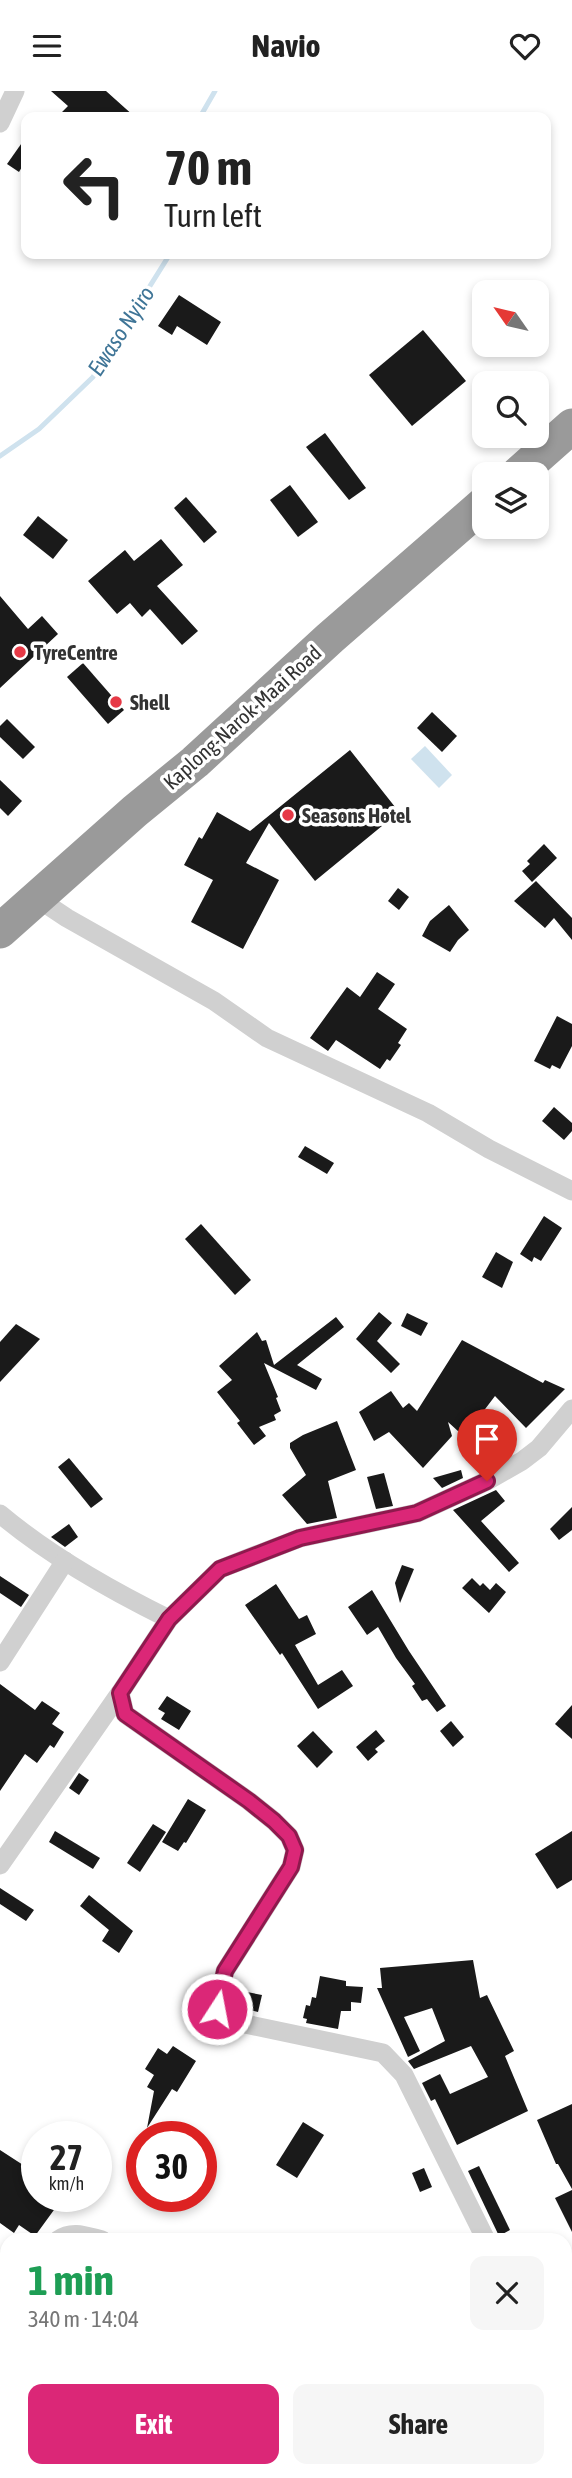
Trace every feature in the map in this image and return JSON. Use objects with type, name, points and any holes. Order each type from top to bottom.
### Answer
[{"type":"highway","points":[[532,462],[572,426]]},
{"type":"highway","name":"Kaplong-Narok-Maai Road","points":[[0,931],[135,811],[195,762],[330,638],[472,514]]},
{"type":"street","points":[[0,123],[15,91]]},
{"type":"street","points":[[37,898],[67,918],[214,1001],[267,1038],[428,1113],[489,1149],[572,1191]]},
{"type":"street","points":[[0,1865],[169,1619],[220,1569],[300,1538],[417,1513],[487,1481],[522,1461],[539,1448],[572,1409]]},
{"type":"street","points":[[0,1514],[65,1561],[169,1619]]},
{"type":"street","points":[[0,1662],[65,1561]]},
{"type":"street","points":[[120,1693],[125,1714],[249,1801],[289,1836],[295,1850],[291,1867],[225,1971],[217,2009],[226,2020],[383,2053],[404,2075],[483,2233]]},
{"type":"water","points":[[425,746],[452,775],[439,788],[411,759]]},
{"type":"building","points":[[51,91],[106,91],[129,112],[62,112],[68,106]]},
{"type":"building","points":[[21,144],[19,172],[7,164]]},
{"type":"building","points":[[179,295],[221,322],[207,345],[177,326],[172,335],[158,326]]},
{"type":"building","points":[[423,330],[466,381],[412,426],[369,375]]},
{"type":"building","points":[[325,433],[366,488],[349,500],[306,447]]},
{"type":"building","points":[[290,485],[318,522],[298,537],[270,500]]},
{"type":"building","points":[[186,497],[217,532],[204,543],[174,508]]},
{"type":"building","points":[[38,516],[68,540],[53,559],[23,535]]},
{"type":"building","points":[[161,539],[183,565],[157,586],[198,631],[182,645],[150,609],[142,617],[130,603],[117,614],[88,581],[125,550],[134,561]]},
{"type":"building","points":[[0,596],[28,629],[42,616],[58,634],[0,688]]},
{"type":"building","points":[[83,663],[124,710],[108,724],[67,677]]},
{"type":"building","points":[[432,712],[457,736],[442,752],[417,728]]},
{"type":"building","points":[[7,719],[35,747],[23,759],[0,737],[0,726]]},
{"type":"building","points":[[350,750],[399,812],[315,881],[269,823],[246,863],[279,880],[243,949],[191,922],[213,880],[184,865],[217,812],[250,831]]},
{"type":"building","points":[[0,780],[22,801],[8,816],[0,808]]},
{"type":"building","points":[[544,844],[557,858],[532,882],[522,871],[530,864],[527,861]]},
{"type":"building","points":[[536,881],[572,918],[572,940],[554,918],[545,928],[514,901]]},
{"type":"building","points":[[398,888],[409,897],[399,910],[388,901]]},
{"type":"building","points":[[449,905],[469,930],[450,952],[422,936],[430,921]]},
{"type":"building","points":[[377,972],[395,984],[378,1009],[407,1029],[398,1043],[401,1045],[390,1061],[387,1059],[380,1069],[336,1040],[328,1051],[310,1038],[347,987],[360,997]]},
{"type":"building","points":[[557,1016],[572,1024],[572,1046],[560,1069],[552,1065],[550,1069],[534,1061]]},
{"type":"building","points":[[554,1107],[572,1123],[572,1131],[564,1140],[542,1121]]},
{"type":"building","points":[[305,1146],[334,1163],[327,1174],[298,1157]]},
{"type":"building","points":[[544,1216],[562,1228],[541,1261],[534,1257],[532,1262],[520,1254]]},
{"type":"building","points":[[201,1224],[251,1280],[235,1295],[185,1239]]},
{"type":"building","points":[[496,1252],[513,1262],[502,1288],[482,1277]]},
{"type":"building","points":[[379,1312],[392,1323],[377,1341],[400,1364],[391,1373],[356,1339]]},
{"type":"building","points":[[407,1313],[428,1323],[421,1336],[401,1326]]},
{"type":"building","points":[[336,1317],[344,1327],[297,1365],[322,1379],[316,1390],[264,1363],[281,1411],[274,1415],[276,1420],[259,1427],[266,1436],[254,1445],[237,1423],[240,1421],[217,1392],[232,1380],[219,1366],[257,1332],[262,1341],[266,1340],[274,1365]]},
{"type":"building","points":[[16,1324],[40,1339],[0,1382],[0,1342]]},
{"type":"building","points":[[462,1340],[543,1383],[545,1380],[565,1389],[526,1428],[495,1396],[473,1425],[500,1450],[490,1460],[448,1422],[452,1436],[423,1468],[389,1432],[374,1441],[359,1412],[391,1391],[403,1408],[409,1403],[417,1411]]},
{"type":"building","points":[[337,1421],[356,1470],[328,1481],[337,1518],[307,1524],[282,1495],[306,1475],[290,1448],[290,1443]]},
{"type":"building","points":[[69,1458],[103,1499],[91,1508],[58,1467]]},
{"type":"building","points":[[461,1470],[463,1478],[442,1488],[433,1478]]},
{"type":"building","points":[[384,1473],[393,1506],[376,1509],[367,1477]]},
{"type":"building","points":[[496,1490],[505,1501],[481,1521],[519,1563],[509,1572],[453,1510]]},
{"type":"building","points":[[572,1507],[572,1530],[559,1540],[550,1529]]},
{"type":"building","points":[[69,1524],[78,1537],[65,1547],[51,1537]]},
{"type":"building","points":[[402,1565],[414,1569],[400,1603],[395,1583]]},
{"type":"building","points":[[0,1576],[29,1595],[21,1607],[0,1593]]},
{"type":"building","points":[[472,1578],[480,1586],[483,1583],[490,1590],[496,1583],[506,1592],[489,1613],[462,1588]]},
{"type":"building","points":[[276,1584],[299,1619],[307,1615],[316,1634],[295,1645],[318,1685],[342,1670],[353,1686],[318,1709],[282,1653],[280,1655],[245,1605]]},
{"type":"building","points":[[372,1590],[446,1706],[437,1712],[427,1699],[422,1701],[412,1686],[415,1684],[378,1627],[367,1635],[348,1607]]},
{"type":"building","points":[[0,1684],[35,1710],[42,1701],[60,1713],[52,1724],[64,1732],[54,1748],[50,1745],[37,1763],[25,1754],[0,1791]]},
{"type":"building","points":[[167,1696],[191,1711],[179,1730],[161,1719],[165,1713],[158,1709]]},
{"type":"building","points":[[572,1705],[572,1739],[555,1724]]},
{"type":"building","points":[[451,1721],[464,1737],[453,1747],[440,1731]]},
{"type":"building","points":[[376,1730],[385,1741],[375,1749],[378,1752],[368,1761],[356,1747]]},
{"type":"building","points":[[313,1731],[333,1752],[317,1768],[297,1746]]},
{"type":"building","points":[[79,1773],[89,1780],[79,1795],[69,1788]]},
{"type":"building","points":[[188,1799],[206,1810],[178,1851],[162,1842]]},
{"type":"building","points":[[153,1824],[166,1832],[140,1872],[127,1863]]},
{"type":"building","points":[[55,1831],[100,1858],[93,1869],[49,1842]]},
{"type":"building","points":[[572,1831],[572,1880],[557,1889],[535,1854]]},
{"type":"building","points":[[0,1888],[34,1910],[26,1921],[0,1904]]},
{"type":"building","points":[[89,1895],[133,1931],[119,1953],[102,1941],[109,1930],[80,1906]]},
{"type":"building","points":[[473,1960],[480,1998],[487,1995],[514,2051],[505,2056],[528,2111],[457,2145],[435,2099],[431,2101],[422,2083],[440,2074],[450,2094],[488,2077],[471,2046],[414,2069],[408,2061],[445,2041],[432,2008],[404,2017],[420,2051],[408,2057],[377,1988],[382,1988],[380,1968]]},
{"type":"building","points":[[320,1976],[346,1981],[346,1986],[363,1987],[361,2003],[351,2002],[351,2011],[341,2011],[338,2029],[306,2023],[307,2019],[303,2018],[306,2005],[310,2006],[312,1997],[316,1998]]},
{"type":"building","points":[[242,1991],[262,1995],[258,2012],[238,2007]]},
{"type":"building","points":[[173,2046],[196,2061],[177,2092],[172,2089],[151,2121],[148,2121],[154,2091],[147,2087],[154,2075],[145,2069],[158,2048],[167,2054]]},
{"type":"building","points":[[572,2104],[572,2189],[556,2164],[537,2120]]},
{"type":"building","points":[[303,2122],[324,2135],[297,2178],[276,2165]]},
{"type":"building","points":[[0,2150],[21,2164],[21,2212],[52,2212],[37,2233],[31,2233],[19,2225],[14,2233],[0,2223]]},
{"type":"building","points":[[479,2166],[510,2230],[498,2233],[468,2171]]},
{"type":"building","points":[[424,2168],[432,2187],[420,2192],[412,2173]]},
{"type":"building","points":[[572,2190],[572,2232],[555,2198]]},
{"type":"waterway","name":"Ewaso Nyiro","points":[[203,112],[215,91]]},
{"type":"waterway","name":"Ewaso Nyiro","points":[[0,456],[39,429],[93,377],[167,259]]},
{"type":"place","name":"TyreCentre","points":[[20,652]]},
{"type":"place","name":"Shell","points":[[116,702]]},
{"type":"place","name":"Seasons Hotel","points":[[288,815]]},
{"type":"route","points":[[217,2009],[225,1971],[291,1867],[295,1850],[289,1836],[274,1821],[125,1714],[120,1693],[169,1619],[220,1569],[300,1538],[417,1513],[487,1481]]}]
